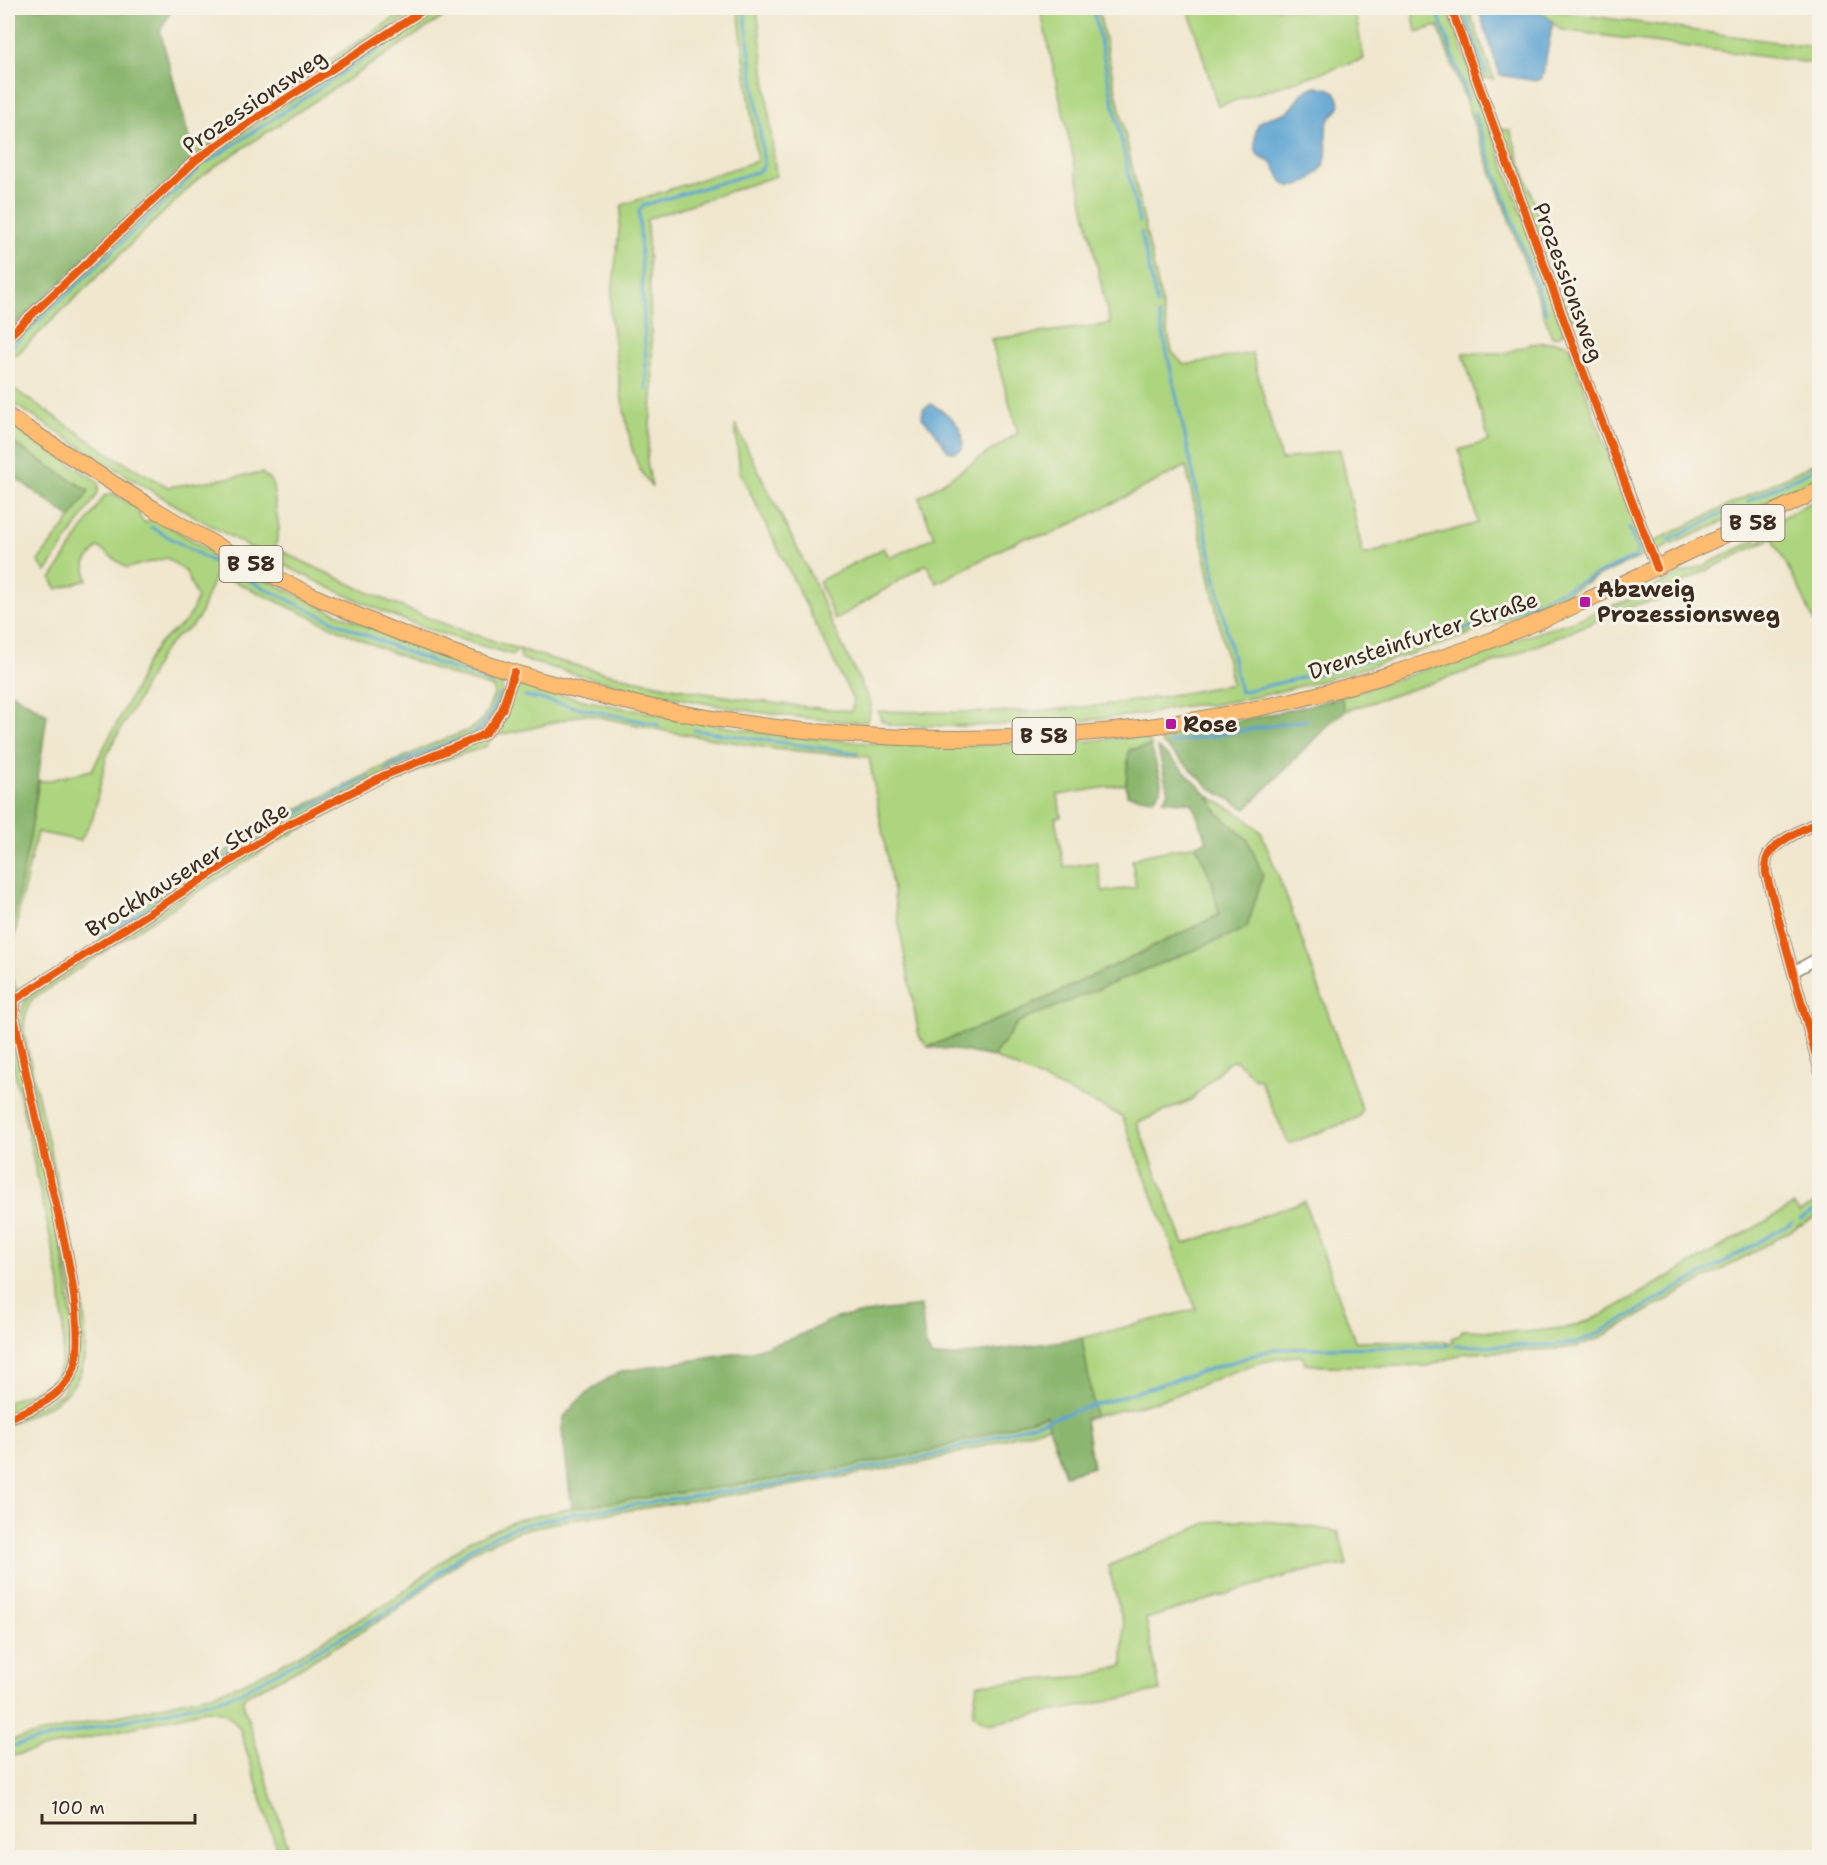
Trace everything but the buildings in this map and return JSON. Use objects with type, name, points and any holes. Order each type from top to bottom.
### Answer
[{"type":"main road","name":"Drensteinfurter Straße","points":[[8,416],[152,508],[264,571],[413,638],[514,672],[589,693],[707,718],[787,729],[920,738],[963,739],[1063,735],[1152,727],[1210,718],[1305,698],[1498,638],[1585,602],[1820,490]]},
{"type":"street","name":"Prozessionsweg","points":[[8,337],[196,160],[256,118],[427,8]]},
{"type":"street","name":"Prozessionsweg","points":[[1451,8],[1570,337],[1657,568]]},
{"type":"street","name":"Brockhausener Straße","points":[[8,1418],[46,1401],[61,1390],[74,1370],[78,1342],[67,1253],[11,1002],[280,829],[383,776],[484,734],[502,710],[514,672]]},
{"type":"street","points":[[1820,821],[1771,849],[1766,860],[1766,873],[1820,1071]]},
{"type":"street","points":[[1793,972],[1820,957]]},
{"type":"green space","points":[[8,8],[172,8],[160,31],[194,157],[8,332]]},
{"type":"green space","points":[[410,8],[421,8],[194,157],[192,149]]},
{"type":"green space","points":[[431,8],[457,8],[198,179],[8,363],[8,344],[198,162]]},
{"type":"green space","points":[[738,8],[757,8],[776,176],[647,219],[653,386],[647,462],[652,487],[640,470],[632,449],[622,400],[610,312],[622,205],[757,161]]},
{"type":"green space","points":[[1040,8],[1098,8],[1172,352],[1184,365],[1252,353],[1281,460],[1340,449],[1363,555],[1478,523],[1459,450],[1489,441],[1463,353],[1506,353],[1530,344],[1553,342],[1568,344],[1643,547],[1644,556],[1524,613],[1442,644],[1313,683],[1256,697],[1211,705],[1166,709],[1152,713],[1062,723],[962,726],[890,725],[881,720],[878,711],[1038,711],[1104,705],[1232,684],[1186,466],[1050,535],[1023,538],[937,583],[926,564],[835,620],[819,581],[884,548],[890,558],[934,537],[919,498],[1018,433],[991,339],[1110,324]]},
{"type":"green space","points":[[1188,8],[1354,8],[1364,59],[1218,106]]},
{"type":"green space","points":[[1412,8],[1447,8],[1564,331],[1559,336],[1552,337],[1438,26],[1416,32]]},
{"type":"green space","points":[[1456,8],[1468,8],[1494,79],[1483,78]]},
{"type":"green space","points":[[1537,8],[1819,48],[1819,64],[1561,30]]},
{"type":"green space","points":[[1499,129],[1510,130],[1563,290],[1575,318],[1568,319]]},
{"type":"green space","points":[[8,385],[116,458],[168,487],[262,473],[272,482],[279,529],[275,548],[426,617],[525,651],[617,676],[757,701],[852,711],[853,700],[740,472],[735,424],[815,584],[871,704],[869,718],[865,722],[814,719],[672,697],[521,659],[520,650],[517,649],[513,655],[409,622],[279,563],[187,512],[8,400]]},
{"type":"green space","points":[[8,423],[97,481],[99,486],[97,495],[46,572],[38,561],[71,518],[88,491],[8,440]]},
{"type":"green space","points":[[8,440],[89,491],[71,518],[8,472]]},
{"type":"green space","points":[[1819,461],[1819,476],[1657,551],[1651,543]]},
{"type":"green space","points":[[112,493],[138,508],[140,518],[146,523],[153,518],[157,519],[216,555],[315,604],[421,649],[498,677],[502,685],[502,695],[498,708],[482,730],[382,774],[101,940],[97,934],[274,821],[372,772],[467,731],[480,722],[494,695],[494,688],[388,651],[216,573],[199,617],[161,654],[112,744],[106,758],[93,818],[80,841],[37,832],[14,942],[12,978],[18,993],[8,999],[8,940],[30,837],[39,781],[92,770],[138,683],[145,665],[159,643],[185,622],[197,598],[186,572],[167,558],[127,568],[98,547],[85,563],[87,580],[57,589],[51,579],[104,496]]},
{"type":"green space","points":[[1819,498],[1819,634],[1800,590],[1772,538],[1687,580],[1657,601],[1638,604],[1499,661],[1345,711],[1341,697],[1579,619],[1625,601],[1756,540],[1758,542],[1763,540],[1763,537],[1785,516]]},
{"type":"green space","points":[[520,685],[588,701],[782,736],[871,743],[964,745],[1064,743],[1144,736],[1151,746],[1129,750],[1126,784],[1058,795],[1061,817],[1055,818],[1064,867],[1097,862],[1103,892],[1136,887],[1132,860],[1196,845],[1212,881],[1219,915],[1015,1013],[928,1047],[919,1036],[869,757],[776,749],[671,732],[585,714],[497,735],[490,740],[487,746],[434,764],[386,785],[283,838],[32,999],[24,1023],[24,1032],[73,1247],[83,1305],[85,1355],[74,1384],[59,1400],[40,1411],[8,1424],[8,1421],[62,1394],[81,1342],[21,1031],[22,1010],[28,996],[281,832],[383,780],[484,737],[498,727],[515,687]]},
{"type":"green space","points":[[8,691],[47,714],[30,837],[9,941]]},
{"type":"green space","points":[[1341,697],[1345,711],[1331,722],[1246,809],[1211,789],[1161,743],[1160,739],[1165,732],[1253,718]]},
{"type":"green space","points":[[1151,746],[1161,782],[1160,790],[1154,799],[1127,795],[1129,750]]},
{"type":"green space","points":[[1158,748],[1208,796],[1218,813],[1248,840],[1263,875],[1247,928],[1018,1022],[993,1057],[928,1047],[1015,1013],[1219,915],[1212,881],[1196,845],[1207,841],[1192,803],[1163,800],[1168,792]]},
{"type":"green space","points":[[1208,796],[1243,816],[1261,832],[1290,906],[1362,1110],[1355,1119],[1291,1143],[1288,1142],[1259,1078],[1255,1079],[1235,1060],[1226,1064],[1191,1100],[1137,1123],[1184,1244],[1304,1201],[1355,1341],[1446,1341],[1446,1344],[1452,1343],[1452,1338],[1460,1335],[1462,1330],[1526,1332],[1571,1327],[1602,1315],[1794,1205],[1799,1212],[1819,1201],[1819,1215],[1601,1337],[1579,1346],[1560,1349],[1465,1353],[1428,1366],[1322,1366],[1305,1364],[1303,1356],[1285,1357],[1250,1366],[1158,1401],[1095,1416],[1082,1338],[1196,1309],[1122,1116],[993,1057],[1018,1022],[1247,928],[1248,840],[1218,813]]},
{"type":"green space","points":[[8,1011],[51,1192],[64,1262],[73,1326],[74,1354],[69,1371],[51,1393],[8,1415],[8,1402],[38,1389],[53,1379],[61,1360],[63,1333],[60,1283],[8,1041]]},
{"type":"green space","points":[[921,1306],[925,1343],[932,1357],[957,1356],[1082,1338],[1095,1416],[1085,1419],[1093,1467],[1065,1475],[1047,1415],[927,1452],[806,1475],[572,1508],[562,1429],[564,1420],[577,1402],[609,1378],[624,1371],[752,1351],[796,1337],[836,1318]]},
{"type":"green space","points":[[1048,1415],[1049,1426],[930,1461],[807,1483],[572,1519],[518,1531],[473,1551],[396,1611],[296,1670],[245,1696],[243,1701],[245,1710],[291,1857],[279,1857],[240,1729],[221,1712],[205,1710],[8,1757],[8,1741],[205,1696],[239,1685],[295,1657],[390,1602],[469,1541],[517,1520],[572,1508],[806,1475],[927,1452]]},
{"type":"green space","points":[[1241,1520],[1287,1523],[1339,1532],[1347,1565],[1302,1571],[1146,1619],[1160,1691],[988,1724],[973,1714],[977,1684],[1087,1676],[1123,1666],[1124,1626],[1108,1566],[1209,1522]]},
{"type":"water","points":[[1478,8],[1537,8],[1553,22],[1542,78],[1537,81],[1500,75]]},
{"type":"water","points":[[1314,87],[1331,89],[1338,97],[1339,105],[1327,124],[1325,161],[1308,181],[1291,186],[1285,184],[1275,167],[1256,152],[1256,132],[1261,121],[1288,111],[1303,93]]},
{"type":"water","points":[[931,404],[955,422],[962,434],[962,449],[955,452],[948,451],[933,429],[922,418],[923,409]]},
{"type":"waterway","points":[[206,163],[438,8]]},
{"type":"waterway","points":[[647,390],[639,210],[644,205],[757,172],[763,167],[744,8]]},
{"type":"waterway","points":[[1093,8],[1139,222]]},
{"type":"waterway","points":[[1436,8],[1468,99]]},
{"type":"waterway","points":[[1463,8],[1486,74]]},
{"type":"waterway","points":[[1474,113],[1546,312]]},
{"type":"waterway","points":[[8,350],[198,170]]},
{"type":"waterway","points":[[1141,232],[1157,305]]},
{"type":"waterway","points":[[1159,315],[1240,692],[1389,654],[1534,603],[1634,558],[1637,555],[1637,549],[1629,528]]},
{"type":"waterway","points":[[1748,501],[1820,466]]},
{"type":"waterway","points":[[1668,541],[1733,508]]},
{"type":"waterway","points":[[151,527],[231,571],[312,611],[398,649],[492,683]]},
{"type":"waterway","points":[[466,737],[487,719],[499,695]]},
{"type":"waterway","points":[[525,696],[659,725]]},
{"type":"waterway","points":[[1170,743],[1306,720]]},
{"type":"waterway","points":[[694,730],[857,753]]},
{"type":"waterway","points":[[386,769],[460,739]]},
{"type":"waterway","points":[[101,937],[281,822],[369,777]]},
{"type":"waterway","points":[[1800,1219],[1820,1208]]},
{"type":"waterway","points":[[1455,1346],[1557,1345],[1578,1342],[1599,1333],[1792,1223]]},
{"type":"waterway","points":[[8,1747],[212,1701],[241,1692],[396,1607],[472,1547],[515,1527],[571,1514],[804,1480],[928,1457],[1274,1349],[1448,1346]]},
{"type":"cycle path","points":[[8,337],[196,160],[256,118],[427,8]]},
{"type":"cycle path","points":[[1451,8],[1570,337],[1657,568]]},
{"type":"cycle path","points":[[8,1004],[280,829],[383,776],[484,734],[502,710],[514,672]]},
{"type":"cycle path","points":[[1820,821],[1775,847],[1770,852],[1766,865],[1766,873],[1820,1071]]},
{"type":"cycle path","points":[[8,1418],[45,1402],[60,1390],[72,1373],[77,1354],[77,1328],[69,1264],[17,1033],[14,1016],[15,1000]]},
{"type":"place","name":"Abzweig Prozessionsweg","points":[[1585,602]]},
{"type":"place","name":"Rose","points":[[1171,724]]}]
